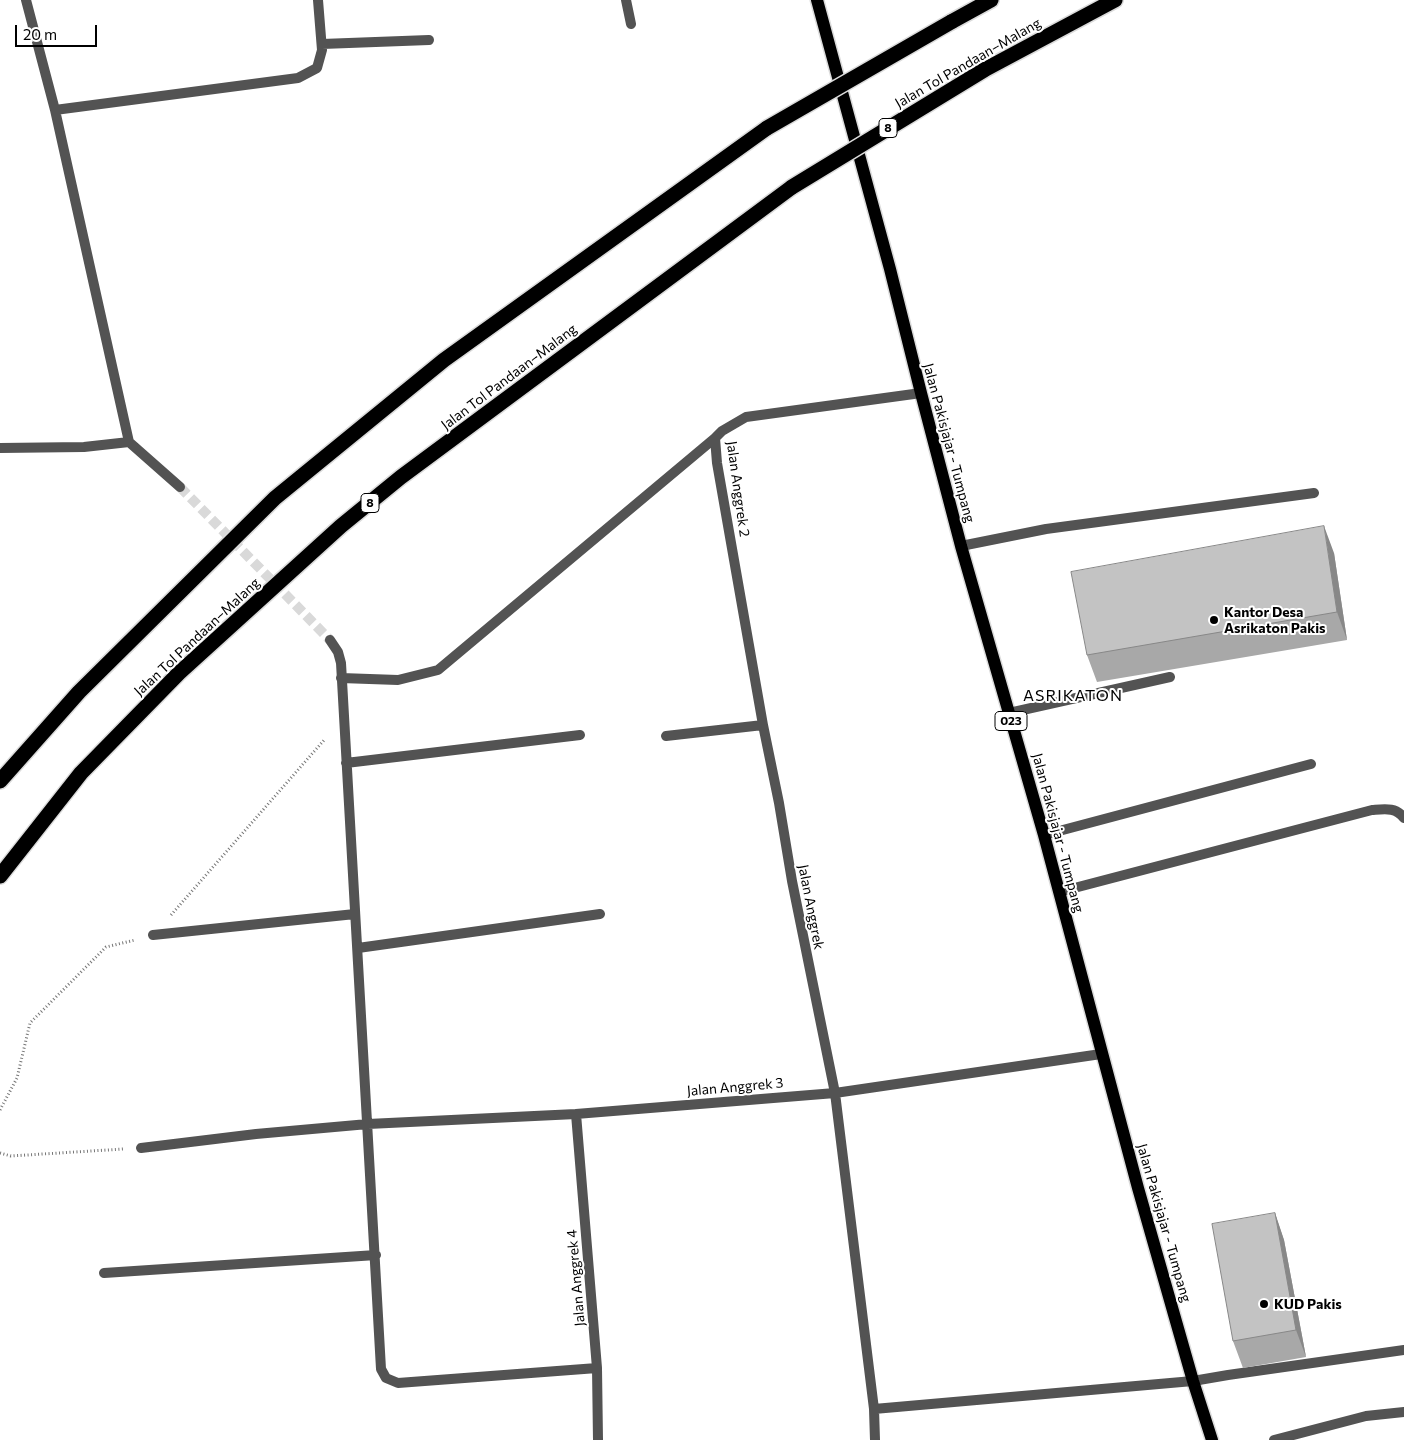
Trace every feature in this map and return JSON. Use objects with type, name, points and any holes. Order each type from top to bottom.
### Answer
[{"type":"highway","points":[[0,781],[79,692],[275,498],[444,360],[767,128],[991,0]]},
{"type":"highway","name":"Jalan Tol Pandaan–Malang","points":[[0,876],[81,773],[179,673],[341,526],[401,477],[792,187],[984,70],[1115,0]]},
{"type":"main road","name":"Jalan Pakisjajar - Tumpang","points":[[817,0],[890,269],[961,546],[1044,835],[1102,1054],[1193,1382],[1212,1440]]},
{"type":"street","points":[[26,0],[55,110],[129,442],[180,487]]},
{"type":"street","points":[[55,110],[298,78],[317,68],[322,50],[318,0]]},
{"type":"street","points":[[626,0],[631,24]]},
{"type":"street","points":[[322,44],[430,40]]},
{"type":"street","name":"Jalan Anggrek 2","points":[[763,726],[717,464],[715,438],[722,431],[746,417],[921,393]]},
{"type":"street","points":[[341,678],[398,680],[438,670],[715,438]]},
{"type":"street","points":[[0,448],[84,447],[129,442]]},
{"type":"street","points":[[961,546],[1046,529],[1314,493]]},
{"type":"street","points":[[330,640],[338,652],[341,663],[381,1369],[386,1378],[398,1382],[597,1368]]},
{"type":"street","points":[[1009,713],[1170,677]]},
{"type":"street","points":[[666,736],[763,726]]},
{"type":"street","name":"Jalan Anggrek","points":[[763,726],[835,1093],[874,1408],[875,1440]]},
{"type":"street","points":[[346,763],[580,735]]},
{"type":"street","points":[[1044,835],[1311,764]]},
{"type":"street","points":[[1059,892],[1372,810],[1392,809],[1400,813],[1404,818]]},
{"type":"street","points":[[153,935],[355,914]]},
{"type":"street","points":[[358,948],[600,914]]},
{"type":"street","name":"Jalan Anggrek 3","points":[[141,1148],[256,1134],[368,1124],[576,1114],[835,1093],[1102,1054]]},
{"type":"street","name":"Jalan Anggrek 4","points":[[576,1114],[597,1368],[598,1440]]},
{"type":"street","points":[[104,1273],[376,1255]]},
{"type":"street","points":[[874,1408],[1193,1382],[1228,1375],[1404,1350]]},
{"type":"street","points":[[1274,1440],[1366,1416],[1404,1412]]},
{"type":"path","points":[[0,1110],[17,1078],[30,1023],[106,948],[153,935],[344,718]]},
{"type":"path","points":[[0,1153],[11,1156],[141,1148]]},
{"type":"building","name":"Kantor Desa Asrikaton Pakis","points":[[1324,526],[1337,612],[1087,655],[1071,572]]},
{"type":"building","name":"KUD Pakis","points":[[1275,1213],[1296,1330],[1233,1341],[1212,1224]]},
{"type":"tunnel","points":[[180,487],[330,640]]},
{"type":"place","name":"Kantor Desa Asrikaton Pakis","points":[[1214,620]]},
{"type":"place","name":"KUD Pakis","points":[[1264,1304]]},
{"type":"district","name":"ASRIKATON","points":[[1073,696]]}]
